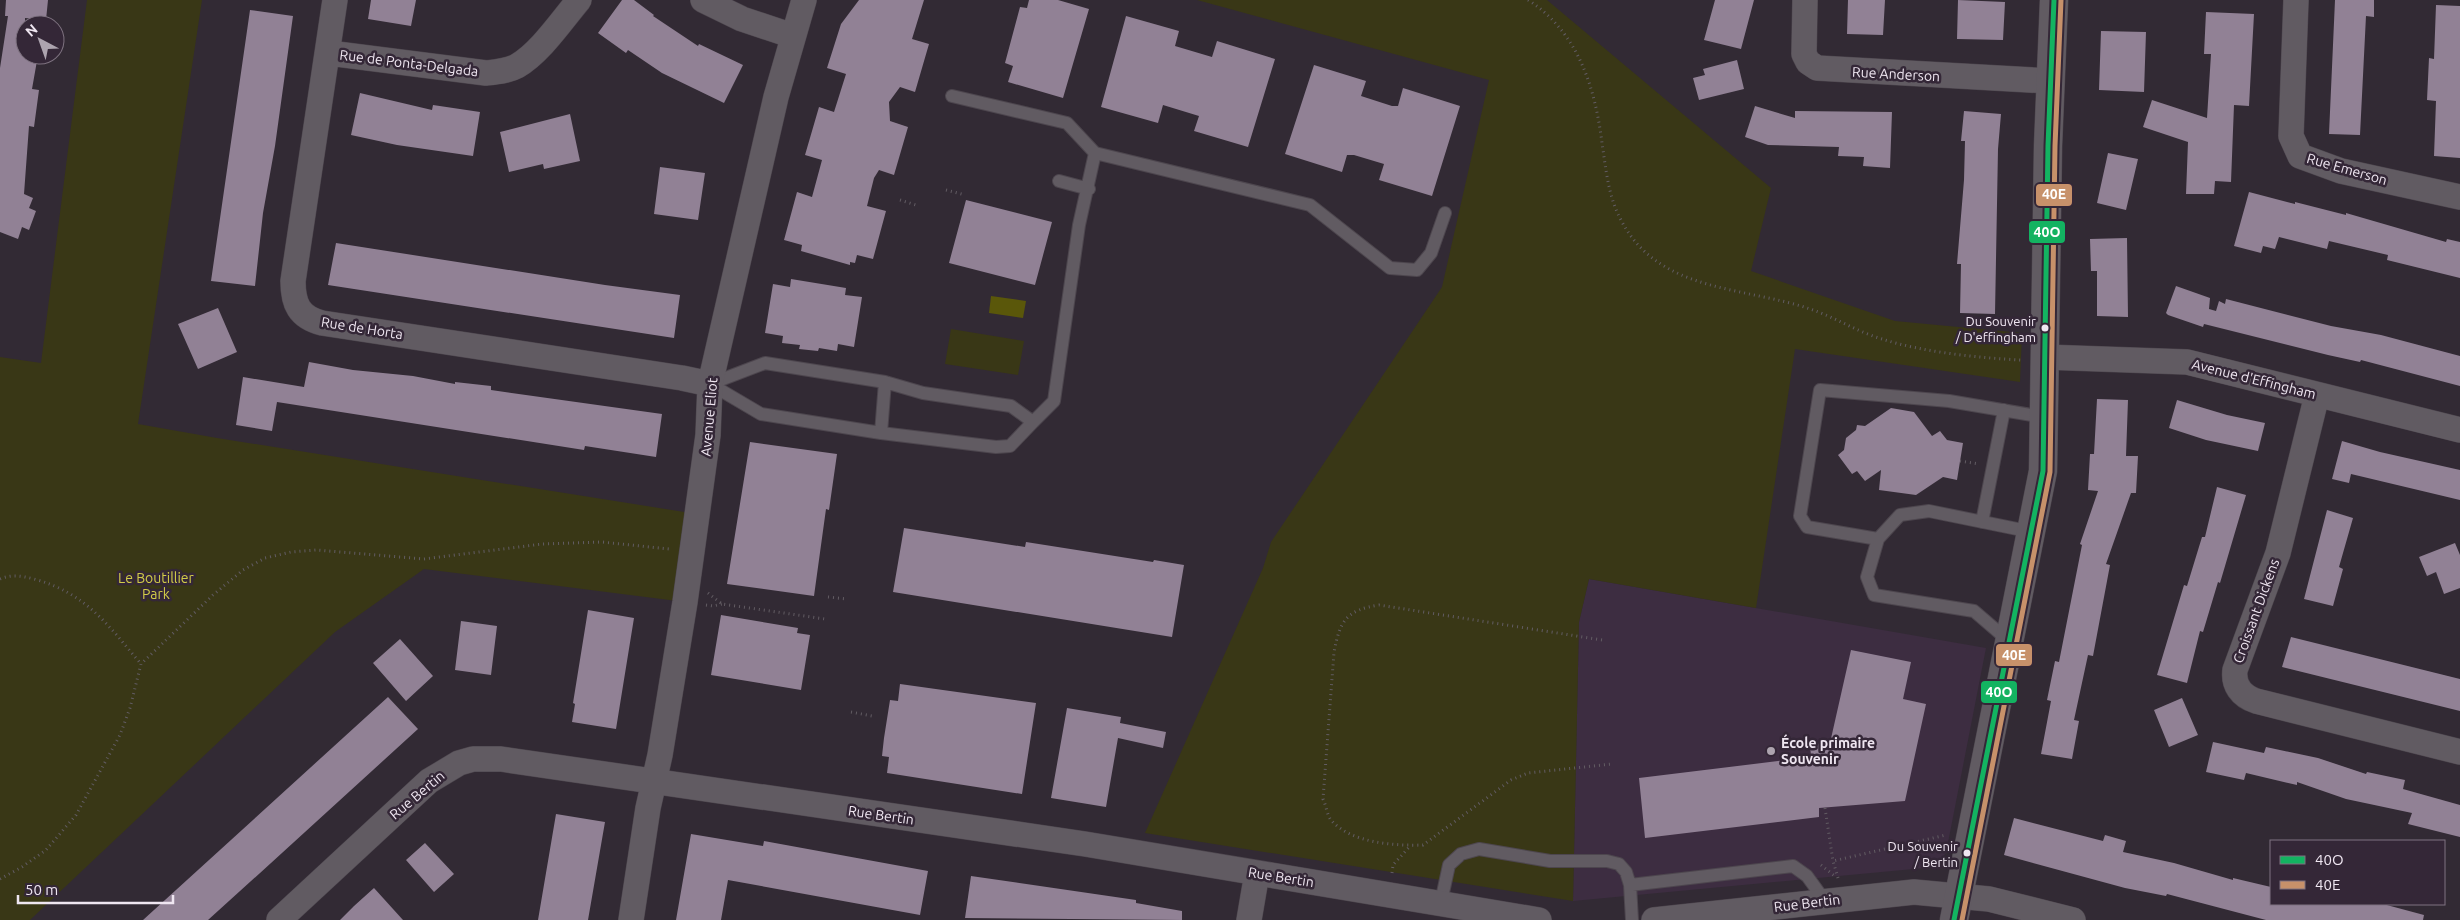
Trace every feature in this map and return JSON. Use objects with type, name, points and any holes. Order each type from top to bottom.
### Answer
[{"type":"street","name":"Rue de Horta","points":[[336,0],[293,282],[294,302],[302,314],[322,323],[682,378],[710,384]]},
{"type":"street","name":"Rue de Ponta-Delgada","points":[[329,53],[486,73],[501,72],[516,67],[530,56],[579,0]]},
{"type":"street","points":[[703,0],[742,19],[793,36]]},
{"type":"street","name":"Avenue Eliot","points":[[631,920],[653,782],[660,755],[686,602],[708,435],[710,384],[776,97],[804,0]]},
{"type":"street","name":"Rue Anderson","points":[[1805,0],[1804,54],[1808,62],[1817,68],[2050,81]]},
{"type":"street","points":[[1957,907],[2043,471],[2043,417],[2034,359],[2054,0]]},
{"type":"street","name":"Rue Emerson","points":[[2296,0],[2291,136],[2300,156],[2341,171],[2460,197]]},
{"type":"street","name":"Avenue d'Effingham","points":[[2034,359],[2178,361],[2460,430]]},
{"type":"street","name":"Croissant Dickens","points":[[2317,395],[2278,553],[2235,670],[2237,686],[2246,697],[2256,701],[2460,752]]},
{"type":"street","name":"Rue Bertin","points":[[279,920],[429,781],[459,763],[473,759],[501,759],[1084,844],[1539,920]]},
{"type":"street","points":[[1249,920],[1257,873]]},
{"type":"street","name":"Rue Bertin","points":[[1654,920],[1743,915],[1825,900],[1904,892],[1957,907],[1989,899],[2073,920]]},
{"type":"lane","points":[[952,96],[1067,123],[1095,153],[1310,205],[1390,268],[1417,270],[1431,253],[1445,213]]},
{"type":"lane","points":[[710,384],[760,414],[996,447],[1010,446],[1054,401],[1080,225],[1095,153]]},
{"type":"lane","points":[[1059,181],[1089,189]]},
{"type":"lane","points":[[710,384],[765,363],[885,382],[923,393],[1011,406],[1033,422]]},
{"type":"lane","points":[[881,432],[885,382]]},
{"type":"lane","points":[[1878,539],[1807,527],[1800,516],[1820,390],[1949,401],[2043,417]]},
{"type":"lane","points":[[1982,522],[2004,410]]},
{"type":"lane","points":[[2010,642],[1974,611],[1874,595],[1868,577],[1878,539],[1900,515],[1929,511],[2032,532]]},
{"type":"lane","points":[[1440,902],[1449,865],[1461,854],[1479,849],[1550,861],[1607,861],[1619,864],[1626,872],[1630,885],[1632,920]]},
{"type":"lane","points":[[1630,885],[1793,866],[1807,876],[1825,900]]},
{"type":"path","points":[[1528,0],[1553,21],[1580,57],[1596,99],[1606,173],[1616,209],[1634,239],[1661,263],[1689,279],[1707,286],[1776,300],[1813,310],[1884,340],[1949,352],[2034,359]]},
{"type":"path","points":[[946,190],[965,195]]},
{"type":"path","points":[[900,200],[919,206]]},
{"type":"path","points":[[1960,461],[1987,465]]},
{"type":"path","points":[[0,879],[22,867],[46,850],[76,815],[120,736],[130,708],[141,664],[213,595],[243,570],[265,558],[278,554],[316,550],[339,550],[424,559],[525,545],[602,542],[671,549]]},
{"type":"path","points":[[0,579],[8,575],[25,577],[60,588],[77,597],[96,611],[141,664]]},
{"type":"path","points":[[706,591],[722,604]]},
{"type":"path","points":[[828,597],[847,599]]},
{"type":"path","points":[[703,605],[713,606],[722,604],[825,619]]},
{"type":"path","points":[[1602,640],[1379,605],[1360,608],[1345,620],[1338,633],[1334,652],[1323,799],[1330,818],[1338,827],[1357,836],[1411,845],[1423,844],[1511,780],[1520,776],[1528,773],[1612,764]]},
{"type":"path","points":[[851,712],[872,716]]},
{"type":"path","points":[[1824,808],[1833,862],[1838,879]]},
{"type":"path","points":[[1833,862],[1952,833]]},
{"type":"path","points":[[1392,876],[1393,865],[1411,845]]},
{"type":"shaded area","points":[[991,296],[1026,301],[1023,318],[989,313]]},
{"type":"shaded area","name":"École primaire Souvenir","points":[[1589,579],[1986,648],[1946,853],[1938,862],[1924,868],[1573,901],[1579,622]]},
{"type":"green space","name":"Le Boutillier Park","points":[[87,0],[202,0],[138,424],[697,514],[685,602],[424,569],[335,632],[30,920],[0,920],[0,357],[41,363]]},
{"type":"green space","points":[[1197,0],[1547,0],[1771,188],[1751,271],[1895,321],[2022,333],[2020,382],[1795,349],[1756,608],[1589,579],[1579,622],[1573,901],[1145,833],[1263,568],[1271,542],[1442,287],[1489,80]]},
{"type":"green space","points":[[951,329],[1024,341],[1018,375],[945,364]]},
{"type":"building","points":[[6,0],[48,0],[46,15],[15,15],[15,65],[36,65],[32,89],[39,90],[34,127],[29,126],[24,194],[33,198],[29,208],[36,211],[29,230],[22,227],[18,239],[0,232],[0,68],[8,16],[5,16]]},
{"type":"building","points":[[371,0],[416,0],[411,26],[368,19]]},
{"type":"building","points":[[622,0],[634,0],[653,16],[698,46],[699,44],[743,65],[724,103],[662,73],[628,50],[626,53],[598,33]]},
{"type":"building","points":[[859,0],[924,0],[912,39],[929,44],[915,92],[900,87],[889,102],[890,121],[908,127],[894,175],[879,170],[874,178],[867,206],[886,211],[873,259],[857,255],[855,263],[850,262],[850,265],[801,251],[802,245],[784,240],[797,192],[812,197],[822,160],[805,155],[819,107],[834,112],[846,74],[827,68],[841,24]]},
{"type":"building","points":[[1029,0],[1058,0],[1089,9],[1063,98],[1008,82],[1013,66],[1005,63],[1020,7],[1027,8]]},
{"type":"building","points":[[1715,0],[1754,0],[1741,49],[1704,40]]},
{"type":"building","points":[[1848,0],[1885,0],[1883,35],[1847,34]]},
{"type":"building","points":[[1958,0],[2005,2],[2003,40],[1957,39]]},
{"type":"building","points":[[2335,0],[2374,0],[2374,17],[2366,16],[2360,135],[2329,134]]},
{"type":"building","points":[[2436,5],[2460,6],[2460,158],[2434,156],[2436,101],[2427,100],[2429,58],[2434,59]]},
{"type":"building","points":[[250,10],[293,16],[275,146],[263,213],[255,286],[211,281]]},
{"type":"building","points":[[2206,12],[2254,14],[2249,106],[2234,105],[2231,182],[2215,181],[2214,194],[2186,194],[2188,142],[2143,127],[2152,100],[2207,118],[2211,54],[2204,54]]},
{"type":"building","points":[[1126,16],[1179,31],[1175,46],[1212,57],[1217,41],[1275,59],[1248,147],[1194,131],[1199,116],[1163,105],[1158,123],[1101,107]]},
{"type":"building","points":[[2101,31],[2146,32],[2144,92],[2099,90]]},
{"type":"building","points":[[1737,60],[1744,89],[1699,100],[1693,78],[1705,75],[1703,69]]},
{"type":"building","points":[[1314,65],[1366,81],[1361,96],[1392,106],[1398,106],[1403,88],[1460,106],[1432,196],[1379,180],[1384,164],[1354,155],[1347,155],[1342,172],[1285,154]]},
{"type":"building","points":[[360,93],[432,110],[433,105],[480,112],[473,156],[397,145],[351,135]]},
{"type":"building","points":[[1755,106],[1795,118],[1795,111],[1892,112],[1890,168],[1863,166],[1864,157],[1838,156],[1839,147],[1768,145],[1745,137]]},
{"type":"building","points":[[1964,111],[2001,114],[1998,149],[1995,314],[1960,313],[1961,264],[1957,264],[1964,180],[1965,141],[1961,141]]},
{"type":"building","points":[[570,114],[580,161],[544,169],[543,164],[509,172],[500,132]]},
{"type":"building","points":[[2108,153],[2138,159],[2126,210],[2097,203]]},
{"type":"building","points":[[660,167],[705,173],[698,220],[654,214]]},
{"type":"building","points":[[2249,192],[2346,215],[2346,213],[2446,242],[2447,239],[2460,242],[2460,278],[2387,260],[2388,255],[2329,241],[2327,249],[2279,237],[2275,249],[2263,246],[2261,253],[2234,246]]},
{"type":"building","points":[[966,200],[1052,222],[1035,285],[949,263]]},
{"type":"building","points":[[2127,238],[2128,317],[2097,316],[2097,271],[2091,271],[2090,239]]},
{"type":"building","points":[[336,243],[680,295],[674,338],[328,285]]},
{"type":"building","points":[[791,279],[846,288],[845,295],[862,297],[854,347],[838,344],[837,351],[819,348],[818,351],[799,349],[800,345],[782,343],[783,336],[765,333],[773,284],[790,287]]},
{"type":"building","points":[[2176,286],[2210,298],[2209,309],[2216,311],[2219,301],[2225,304],[2226,299],[2331,326],[2381,335],[2460,356],[2460,386],[2361,360],[2360,362],[2328,355],[2204,324],[2203,327],[2168,315],[2166,313]]},
{"type":"building","points":[[218,308],[237,352],[198,369],[178,324]]},
{"type":"building","points":[[309,362],[353,370],[413,376],[455,384],[455,382],[491,386],[491,390],[662,414],[656,457],[585,446],[584,450],[277,402],[272,431],[236,425],[243,377],[304,387]]},
{"type":"building","points":[[2097,399],[2128,400],[2126,456],[2138,456],[2136,493],[2131,493],[2106,564],[2110,565],[2093,656],[2088,655],[2074,720],[2079,721],[2072,759],[2041,754],[2051,701],[2047,700],[2055,661],[2059,662],[2082,545],[2080,544],[2098,491],[2088,490],[2090,454],[2094,454]]},
{"type":"building","points":[[2177,400],[2227,415],[2265,423],[2258,451],[2206,440],[2169,428]]},
{"type":"building","points":[[1891,408],[1914,412],[1932,436],[1940,431],[1947,440],[1963,443],[1957,480],[1943,477],[1916,495],[1879,490],[1881,470],[1865,481],[1857,471],[1852,474],[1838,455],[1844,450],[1846,438],[1856,430],[1857,425],[1865,426]]},
{"type":"building","points":[[2342,441],[2380,452],[2460,470],[2460,500],[2351,474],[2349,483],[2332,479]]},
{"type":"building","points":[[750,442],[837,454],[829,510],[826,509],[814,596],[727,584]]},
{"type":"building","points":[[2217,487],[2246,495],[2220,583],[2218,582],[2203,632],[2200,631],[2187,683],[2157,675],[2184,585],[2187,586],[2202,537],[2205,537]]},
{"type":"building","points":[[2327,510],[2353,518],[2339,567],[2343,569],[2333,606],[2304,599]]},
{"type":"building","points":[[904,528],[1025,547],[1026,542],[1184,565],[1172,637],[893,592]]},
{"type":"building","points":[[2455,543],[2460,555],[2460,588],[2444,594],[2436,572],[2427,576],[2419,557]]},
{"type":"building","points":[[588,610],[634,618],[616,729],[572,722],[575,704],[573,703]]},
{"type":"building","points":[[721,615],[798,628],[797,633],[810,635],[801,690],[711,675]]},
{"type":"building","points":[[461,621],[497,626],[491,675],[455,670]]},
{"type":"building","points":[[2291,637],[2460,679],[2460,711],[2282,667]]},
{"type":"building","points":[[400,639],[433,676],[406,701],[373,663]]},
{"type":"building","points":[[1851,650],[1911,662],[1903,699],[1926,704],[1905,801],[1819,808],[1819,817],[1645,838],[1639,778],[1811,757],[1810,744],[1830,743]]},
{"type":"building","points":[[900,684],[1036,703],[1022,794],[887,773],[889,757],[882,756],[884,738],[890,700],[898,701]]},
{"type":"building","points":[[388,697],[418,729],[271,863],[208,920],[143,920]]},
{"type":"building","points":[[2182,698],[2198,735],[2169,747],[2154,710]]},
{"type":"building","points":[[1067,708],[1121,717],[1120,723],[1166,732],[1163,748],[1118,738],[1106,807],[1051,798]]},
{"type":"building","points":[[2213,742],[2264,753],[2266,747],[2318,758],[2366,774],[2367,772],[2405,780],[2403,789],[2460,805],[2460,837],[2408,824],[2412,813],[2346,799],[2297,782],[2297,785],[2246,773],[2244,780],[2206,772]]},
{"type":"building","points":[[556,814],[605,822],[588,920],[538,920]]},
{"type":"building","points":[[2014,818],[2103,841],[2105,835],[2126,841],[2123,852],[2174,863],[2233,880],[2233,878],[2270,887],[2270,905],[2387,905],[2424,915],[2423,920],[2266,920],[2167,894],[2166,896],[2125,888],[2004,855]]},
{"type":"building","points":[[691,834],[763,846],[764,841],[928,871],[920,915],[728,880],[721,920],[676,920]]},
{"type":"building","points":[[425,843],[454,874],[434,892],[406,860]]},
{"type":"building","points":[[971,876],[1136,900],[1136,903],[1182,911],[1182,920],[965,918]]},
{"type":"building","points":[[374,888],[403,920],[340,920],[354,906]]},
{"type":"transit line","name":"40O","points":[[1954,920],[2043,471],[2048,146],[2054,0]]},
{"type":"transit line","name":"40E","points":[[1962,920],[2050,472],[2055,146],[2061,0]]},
{"type":"place","name":"Du Souvenir / D'effingham","points":[[2045,328]]},
{"type":"place","name":"École primaire Souvenir","points":[[1771,751]]},
{"type":"place","name":"Du Souvenir / Bertin","points":[[1967,853]]}]
